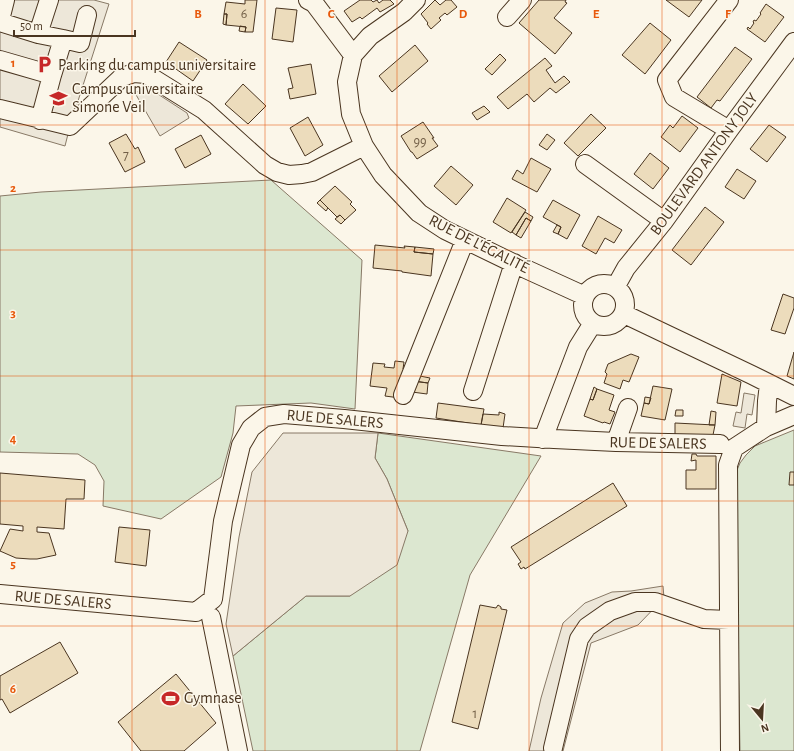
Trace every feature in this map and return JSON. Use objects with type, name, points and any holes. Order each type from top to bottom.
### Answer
[{"type":"street","points":[[5,0],[0,21],[38,34],[80,44],[87,15]]},
{"type":"street","points":[[38,34],[49,0]]},
{"type":"street","points":[[308,0],[314,3],[353,55]]},
{"type":"street","name":"RUE DE L'ÉGALITÉ","points":[[415,0],[404,12],[370,36],[353,55],[346,82],[351,114],[364,146],[383,175],[420,213],[445,230],[585,296]]},
{"type":"street","points":[[507,17],[522,0]]},
{"type":"street","points":[[729,0],[667,80],[674,97],[729,130]]},
{"type":"street","points":[[40,120],[63,39]]},
{"type":"street","name":"BOULEVARD ANTONY JOLY","points":[[616,286],[626,268],[664,221],[794,42]]},
{"type":"street","points":[[0,60],[52,75]]},
{"type":"street","points":[[0,109],[40,120],[70,126],[122,77],[134,73],[146,74],[204,110],[265,165],[277,172],[290,175],[312,172],[364,146]]},
{"type":"street","points":[[585,164],[664,221]]},
{"type":"street","points":[[403,395],[465,240]]},
{"type":"street","points":[[473,391],[514,263]]},
{"type":"street","points":[[608,283],[616,286],[621,291],[625,299],[626,307],[624,314],[617,322],[609,326],[600,326],[593,323],[583,310],[585,296],[589,289],[599,284],[608,283]]},
{"type":"street","points":[[624,314],[794,396]]},
{"type":"street","points":[[543,439],[578,347],[593,323]]},
{"type":"street","points":[[766,427],[769,384]]},
{"type":"street","points":[[616,442],[628,408]]},
{"type":"street","name":"RUE DE SALERS","points":[[0,594],[196,612],[213,599],[223,521],[241,445],[251,428],[265,417],[284,414],[543,439],[727,446]]},
{"type":"street","points":[[730,751],[727,446],[794,415]]},
{"type":"street","points":[[553,748],[579,639],[588,626],[610,611],[635,602],[655,602],[704,619],[729,620]]},
{"type":"street","points":[[211,617],[238,751]]},
{"type":"green space","points":[[271,180],[362,260],[355,409],[311,403],[236,406],[233,433],[221,477],[161,519],[103,506],[104,481],[95,465],[78,454],[0,452],[0,196],[41,192]]},
{"type":"green space","points":[[794,430],[794,751],[740,751],[735,475],[740,463],[755,446]]},
{"type":"green space","points":[[378,433],[541,456],[470,575],[420,751],[253,751],[233,656],[306,596],[350,596],[408,531],[387,479],[375,458]]},
{"type":"shaded area","name":"Parking du campus universitaire","points":[[0,0],[94,0],[109,4],[65,146],[0,127]]},
{"type":"shaded area","points":[[147,87],[187,113],[189,118],[160,136],[135,93]]},
{"type":"shaded area","points":[[744,393],[755,395],[752,415],[747,414],[745,428],[733,426],[736,412],[741,413]]},
{"type":"shaded area","points":[[283,433],[378,433],[375,458],[387,479],[408,531],[397,565],[350,596],[306,596],[233,656],[226,624],[239,537],[252,472]]},
{"type":"shaded area","points":[[663,586],[664,598],[638,625],[591,643],[563,751],[529,751],[541,698],[563,623],[585,603],[612,592],[631,591]]},
{"type":"building","points":[[245,0],[257,0],[253,32],[245,32],[246,27],[226,25],[227,14],[224,14],[226,2],[245,4]]},
{"type":"building","points":[[360,0],[371,0],[373,2],[377,0],[379,3],[383,0],[390,0],[394,4],[380,12],[377,8],[362,19],[360,17],[352,22],[344,11]]},
{"type":"building","points":[[435,0],[440,5],[446,0],[451,0],[457,7],[447,15],[445,13],[439,18],[441,20],[431,29],[421,14]]},
{"type":"building","points":[[539,0],[566,0],[565,2],[567,3],[554,18],[572,33],[555,54],[519,23]]},
{"type":"building","points":[[666,0],[702,0],[689,17]]},
{"type":"building","points":[[766,4],[784,17],[765,42],[747,29],[748,27],[750,29],[754,23],[754,20],[756,21]]},
{"type":"building","points":[[276,8],[297,10],[293,42],[272,39]]},
{"type":"building","points":[[224,14],[227,14],[226,25],[223,24]]},
{"type":"building","points":[[650,23],[671,40],[645,74],[622,55]]},
{"type":"building","points":[[240,26],[246,27],[245,32],[239,31]]},
{"type":"building","points":[[179,42],[207,60],[193,81],[166,62]]},
{"type":"building","points":[[415,45],[428,61],[392,92],[379,76]]},
{"type":"building","points":[[735,47],[752,59],[720,101],[717,100],[711,108],[697,97]]},
{"type":"building","points":[[500,54],[506,60],[492,75],[485,69]]},
{"type":"building","points":[[545,58],[552,66],[546,70],[555,83],[564,76],[570,82],[556,93],[550,88],[534,102],[527,94],[508,109],[497,97]]},
{"type":"building","points":[[311,64],[316,94],[290,99],[288,89],[293,88],[288,68]]},
{"type":"building","points":[[243,84],[266,106],[248,124],[225,104]]},
{"type":"building","points":[[484,106],[490,112],[477,120],[472,113]]},
{"type":"building","points":[[591,114],[606,128],[578,156],[564,143]]},
{"type":"building","points":[[682,116],[698,128],[680,152],[661,137],[670,125],[673,128]]},
{"type":"building","points":[[308,117],[323,145],[305,156],[290,128]]},
{"type":"building","points":[[423,122],[438,146],[417,159],[401,136]]},
{"type":"building","points":[[769,125],[786,137],[767,162],[750,149]]},
{"type":"building","points":[[126,134],[135,149],[138,147],[145,162],[125,172],[109,143]]},
{"type":"building","points":[[547,134],[555,140],[547,150],[539,145]]},
{"type":"building","points":[[201,135],[211,154],[185,168],[175,149]]},
{"type":"building","points":[[650,153],[669,168],[653,189],[634,174]]},
{"type":"building","points":[[531,158],[551,169],[537,192],[512,179],[517,170],[523,174]]},
{"type":"building","points":[[451,166],[473,185],[456,205],[434,186]]},
{"type":"building","points":[[737,169],[756,181],[744,199],[725,187]]},
{"type":"building","points":[[335,186],[352,202],[350,204],[356,210],[345,220],[340,215],[337,217],[320,200]]},
{"type":"building","points":[[507,198],[526,210],[511,233],[493,222]]},
{"type":"building","points":[[320,200],[328,208],[326,211],[317,203]]},
{"type":"building","points":[[553,200],[580,215],[567,239],[558,234],[561,227],[543,217]]},
{"type":"building","points":[[705,207],[724,222],[691,265],[672,250]]},
{"type":"building","points":[[525,212],[533,217],[531,221],[526,218],[516,235],[512,232]]},
{"type":"building","points":[[340,215],[345,220],[341,224],[335,219]]},
{"type":"building","points":[[598,216],[622,230],[614,243],[605,238],[596,254],[582,246]]},
{"type":"building","points":[[526,218],[531,221],[521,238],[516,235]]},
{"type":"building","points":[[557,225],[561,227],[558,234],[553,232]]},
{"type":"building","points":[[375,245],[405,248],[404,246],[415,247],[414,252],[433,254],[431,276],[373,268]]},
{"type":"building","points":[[415,247],[434,249],[433,254],[414,252]]},
{"type":"building","points":[[783,294],[794,298],[794,308],[785,334],[771,330]]},
{"type":"building","points":[[794,352],[794,379],[787,376]]},
{"type":"building","points":[[631,354],[639,357],[629,382],[623,380],[620,389],[604,383],[607,374],[605,372],[608,364]]},
{"type":"building","points":[[395,361],[404,362],[400,398],[385,396],[387,388],[370,386],[373,363],[385,364],[384,367],[394,368]]},
{"type":"building","points":[[722,374],[741,382],[737,406],[717,403]]},
{"type":"building","points":[[415,375],[430,378],[428,383],[413,381]]},
{"type":"building","points":[[413,381],[428,383],[427,394],[412,392]]},
{"type":"building","points":[[653,386],[672,389],[665,420],[641,416],[644,403],[649,404]]},
{"type":"building","points":[[594,387],[597,389],[593,400],[590,399]]},
{"type":"building","points":[[597,389],[614,395],[609,410],[615,412],[610,424],[584,416],[590,399],[593,400]]},
{"type":"building","points":[[645,397],[651,398],[649,404],[644,403]]},
{"type":"building","points":[[438,403],[484,409],[481,425],[436,418]]},
{"type":"building","points":[[676,410],[683,410],[683,416],[675,416]]},
{"type":"building","points":[[711,411],[716,412],[715,425],[709,425]]},
{"type":"building","points":[[499,412],[505,414],[503,428],[481,425],[483,414],[499,415]]},
{"type":"building","points":[[675,423],[715,425],[713,435],[675,435]]},
{"type":"building","points":[[692,454],[696,454],[697,456],[716,456],[716,489],[686,489],[686,470],[696,470],[696,460],[691,461]]},
{"type":"building","points":[[790,472],[794,472],[794,485],[789,485]]},
{"type":"building","points":[[0,473],[85,480],[84,499],[66,499],[64,529],[37,527],[37,532],[49,533],[56,555],[37,559],[16,558],[0,551],[10,529],[23,531],[23,526],[0,524]]},
{"type":"building","points":[[613,483],[627,506],[525,569],[524,567],[521,569],[518,564],[521,562],[511,547]]},
{"type":"building","points":[[119,527],[150,530],[146,566],[115,562]]},
{"type":"building","points":[[480,605],[496,608],[498,605],[501,609],[507,610],[478,729],[452,722]]},
{"type":"building","points":[[60,642],[78,673],[10,713],[2,699],[0,700],[0,676]]},
{"type":"building","name":"Gymnase","points":[[176,674],[216,723],[184,751],[141,751],[118,722]]},
{"type":"place","name":"Parking du campus universitaire","points":[[45,65]]},
{"type":"place","name":"Campus universitaire Simone Veil","points":[[59,98]]},
{"type":"place","name":"Gymnase","points":[[171,698]]}]
